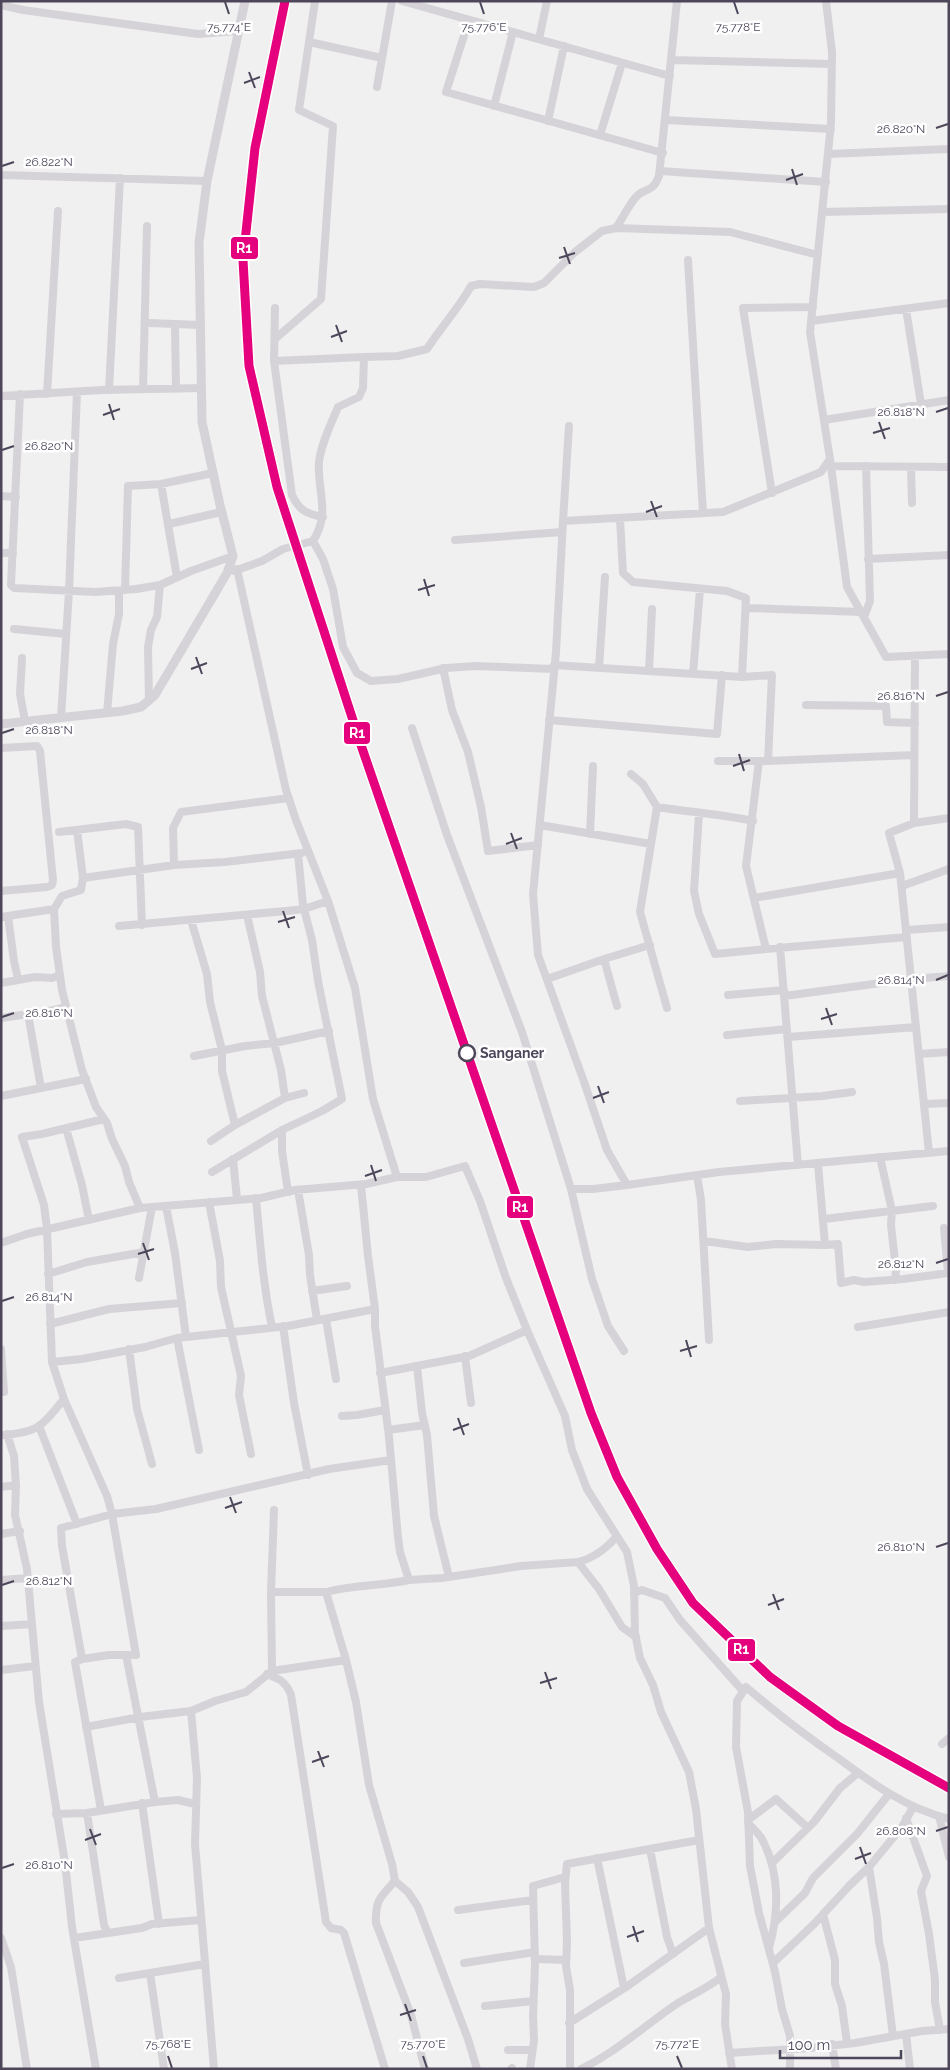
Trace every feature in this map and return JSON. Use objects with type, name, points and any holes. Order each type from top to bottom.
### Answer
[{"type":"street","points":[[1,724],[107,713],[141,707],[156,695],[228,573],[233,556],[221,512],[202,422],[200,243],[207,181],[245,1]]},
{"type":"street","points":[[275,340],[321,299],[333,126],[299,110],[315,1]]},
{"type":"street","points":[[377,87],[392,1]]},
{"type":"street","points":[[402,1],[670,76]]},
{"type":"street","points":[[538,39],[548,1]]},
{"type":"street","points":[[616,228],[638,195],[650,190],[656,184],[660,171],[677,1]]},
{"type":"street","points":[[826,1],[832,64],[831,129],[810,332],[847,587],[886,657],[949,654]]},
{"type":"street","points":[[1,5],[23,10],[198,34],[238,31]]},
{"type":"street","points":[[469,20],[446,92],[663,153]]},
{"type":"street","points":[[494,106],[514,32]]},
{"type":"street","points":[[309,42],[382,58]]},
{"type":"street","points":[[548,121],[564,46]]},
{"type":"street","points":[[672,60],[832,64]]},
{"type":"street","points":[[600,135],[622,62]]},
{"type":"street","points":[[666,120],[831,129]]},
{"type":"street","points":[[828,154],[949,150]]},
{"type":"street","points":[[660,171],[826,182]]},
{"type":"street","points":[[1,176],[207,181]]},
{"type":"street","points":[[108,390],[120,178]]},
{"type":"street","points":[[823,212],[949,209]]},
{"type":"street","points":[[47,394],[58,211]]},
{"type":"street","points":[[142,389],[147,226]]},
{"type":"street","points":[[274,361],[398,356],[427,349],[456,312],[471,286],[480,284],[534,287],[544,284],[575,252],[602,231],[616,228],[730,232],[818,255]]},
{"type":"street","points":[[688,260],[703,513]]},
{"type":"street","points":[[811,322],[949,303]]},
{"type":"street","points":[[772,493],[743,308],[813,307]]},
{"type":"street","points":[[275,308],[274,361],[292,495],[297,506],[308,515],[323,517]]},
{"type":"street","points":[[906,309],[921,404]]},
{"type":"street","points":[[149,323],[201,325]]},
{"type":"street","points":[[175,324],[176,389]]},
{"type":"street","points":[[228,573],[262,561],[283,549],[313,541],[320,529],[323,517],[319,462],[326,437],[338,407],[359,397],[363,388],[364,357]]},
{"type":"street","points":[[1,396],[108,390],[202,388]]},
{"type":"street","points":[[61,718],[70,591],[77,392]]},
{"type":"street","points":[[20,394],[13,553],[10,580],[14,588],[95,592],[160,585],[233,556]]},
{"type":"street","points":[[824,420],[949,400]]},
{"type":"street","points":[[569,426],[554,667],[533,894],[538,955],[607,1150],[627,1185]]},
{"type":"street","points":[[563,522],[724,512],[821,472],[830,462]]},
{"type":"street","points":[[830,462],[866,466],[949,467]]},
{"type":"street","points":[[862,615],[870,601],[866,466]]},
{"type":"street","points":[[910,467],[912,503]]},
{"type":"street","points":[[107,713],[113,644],[122,590],[128,486],[161,484],[213,473]]},
{"type":"street","points":[[161,484],[178,577]]},
{"type":"street","points":[[1,496],[16,497]]},
{"type":"street","points":[[169,524],[221,512]]},
{"type":"street","points":[[620,519],[623,573],[633,582],[727,591],[746,598],[747,608],[742,677]]},
{"type":"street","points":[[456,540],[562,532]]},
{"type":"street","points":[[313,541],[323,558],[332,589],[343,647],[357,673],[371,681],[398,679],[443,668],[476,666],[599,668],[742,677],[772,675],[764,761],[746,866],[766,949]]},
{"type":"street","points":[[1,553],[13,553]]},
{"type":"street","points":[[868,559],[949,555]]},
{"type":"street","points":[[237,570],[268,713],[289,798],[328,901],[355,988],[373,1099],[396,1177]]},
{"type":"street","points":[[599,668],[606,577]]},
{"type":"street","points":[[149,701],[148,647],[151,630],[157,618],[160,585]]},
{"type":"street","points":[[693,674],[700,589]]},
{"type":"street","points":[[747,608],[862,615]]},
{"type":"street","points":[[649,671],[652,609]]},
{"type":"street","points":[[14,629],[66,634]]},
{"type":"street","points":[[914,822],[915,656]]},
{"type":"street","points":[[22,658],[20,694],[25,721]]},
{"type":"street","points":[[443,668],[452,710],[468,752],[481,808],[488,851],[538,845]]},
{"type":"street","points":[[549,720],[717,734],[722,675]]},
{"type":"street","points":[[806,705],[886,706],[887,722],[914,723]]},
{"type":"street","points":[[412,728],[447,835],[522,1032],[571,1189],[592,1279],[608,1326],[624,1351]]},
{"type":"street","points":[[1,748],[37,746],[40,751],[53,880],[52,885],[47,887],[1,891]]},
{"type":"street","points":[[718,761],[914,755]]},
{"type":"street","points":[[590,834],[594,766]]},
{"type":"street","points":[[631,774],[643,784],[657,807],[640,912],[668,1008]]},
{"type":"street","points":[[174,865],[173,828],[180,812],[289,798]]},
{"type":"street","points":[[657,807],[700,814],[733,816],[753,821]]},
{"type":"street","points":[[700,814],[694,891],[699,914],[715,954],[949,927]]},
{"type":"street","points":[[929,1152],[902,886],[889,833],[914,822],[949,818]]},
{"type":"street","points":[[59,832],[126,824],[138,827],[142,925]]},
{"type":"street","points":[[540,825],[651,844]]},
{"type":"street","points":[[77,830],[83,878],[81,890],[62,896],[54,909],[60,974],[66,1007],[86,1079],[96,1107],[104,1119],[125,1166],[129,1182],[140,1208]]},
{"type":"street","points":[[83,878],[174,865],[234,861],[310,852]]},
{"type":"street","points":[[212,1172],[282,1130],[342,1099],[318,981],[312,940],[304,909],[298,854]]},
{"type":"street","points":[[902,886],[949,869]]},
{"type":"street","points":[[754,898],[900,873]]},
{"type":"street","points":[[119,926],[304,909],[328,901]]},
{"type":"street","points":[[18,979],[5,917],[54,909]]},
{"type":"street","points":[[247,915],[260,972],[262,996],[275,1043],[285,1098]]},
{"type":"street","points":[[191,920],[207,974],[212,1011],[222,1050],[222,1071],[235,1125]]},
{"type":"street","points":[[547,979],[650,945]]},
{"type":"street","points":[[780,948],[798,1165]]},
{"type":"street","points":[[604,959],[617,1006]]},
{"type":"street","points":[[1,983],[18,979],[52,978],[60,974]]},
{"type":"street","points":[[728,995],[784,993],[949,976]]},
{"type":"street","points":[[1,1018],[66,1007]]},
{"type":"street","points":[[28,1014],[41,1088]]},
{"type":"street","points":[[727,1035],[916,1027]]},
{"type":"street","points":[[194,1056],[275,1043],[329,1031]]},
{"type":"street","points":[[919,1054],[949,1052]]},
{"type":"street","points":[[1,1096],[86,1079]]},
{"type":"street","points":[[740,1102],[793,1099],[852,1092]]},
{"type":"street","points":[[211,1142],[235,1125],[285,1098],[304,1093]]},
{"type":"street","points":[[924,1104],[949,1103]]},
{"type":"street","points":[[101,1810],[75,1662],[82,1659],[109,1655],[136,1655],[112,1514],[107,1496],[64,1399],[52,1362],[47,1229],[44,1205],[22,1137],[104,1119]]},
{"type":"street","points":[[66,1128],[82,1185],[89,1220]]},
{"type":"street","points":[[282,1130],[282,1151],[288,1192]]},
{"type":"street","points":[[571,1189],[593,1189],[697,1175],[949,1151]]},
{"type":"street","points":[[880,1157],[892,1211],[891,1225],[896,1271],[895,1280]]},
{"type":"street","points":[[233,1159],[236,1199]]},
{"type":"street","points":[[818,1164],[825,1244]]},
{"type":"street","points":[[1,1244],[27,1234],[140,1208],[256,1198],[298,1190],[362,1185],[396,1177],[426,1178],[465,1166],[480,1201],[506,1278],[565,1416],[572,1450],[587,1489],[627,1552],[634,1593],[636,1637],[640,1658],[653,1685],[661,1712],[689,1772],[696,1809],[709,1928],[726,1994],[725,2024],[732,2069]]},
{"type":"street","points":[[697,1175],[704,1241],[710,1340]]},
{"type":"street","points":[[362,1185],[363,1213],[376,1310],[375,1326],[392,1460],[400,1552],[409,1580]]},
{"type":"street","points":[[298,1190],[317,1320]]},
{"type":"street","points":[[256,1198],[264,1289],[272,1327]]},
{"type":"street","points":[[209,1202],[220,1261],[221,1287],[241,1376],[239,1395],[251,1454]]},
{"type":"street","points":[[166,1206],[186,1337]]},
{"type":"street","points":[[824,1219],[933,1206]]},
{"type":"street","points":[[139,1278],[152,1207]]},
{"type":"street","points":[[704,1241],[748,1247],[776,1244],[838,1244],[841,1283],[854,1280],[864,1282],[948,1273],[944,1228]]},
{"type":"street","points":[[48,1274],[87,1262],[144,1252]]},
{"type":"street","points":[[312,1291],[347,1286]]},
{"type":"street","points":[[50,1324],[109,1309],[182,1303]]},
{"type":"street","points":[[52,1362],[82,1359],[177,1338],[283,1326],[376,1310]]},
{"type":"street","points":[[858,1327],[949,1312]]},
{"type":"street","points":[[326,1319],[336,1379]]},
{"type":"street","points":[[283,1326],[294,1402],[308,1475]]},
{"type":"street","points":[[380,1373],[465,1356],[485,1350],[527,1330]]},
{"type":"street","points":[[177,1338],[199,1450]]},
{"type":"street","points":[[1,1349],[4,1392]]},
{"type":"street","points":[[130,1349],[137,1409],[152,1464]]},
{"type":"street","points":[[465,1356],[471,1403]]},
{"type":"street","points":[[417,1366],[434,1516],[449,1577]]},
{"type":"street","points":[[64,1399],[46,1422],[33,1430],[4,1434],[14,1456],[16,1485],[15,1515],[20,1531],[28,1578],[35,1666],[56,1814],[65,1863],[74,1938],[96,2069]]},
{"type":"street","points":[[342,1416],[386,1410]]},
{"type":"street","points":[[388,1430],[425,1425]]},
{"type":"street","points":[[39,1426],[77,1524]]},
{"type":"street","points":[[82,1659],[62,1546],[61,1528],[112,1514],[156,1509],[329,1469],[392,1460]]},
{"type":"street","points":[[1,1487],[16,1485]]},
{"type":"street","points":[[270,1672],[274,1510]]},
{"type":"street","points":[[1,1534],[20,1531]]},
{"type":"street","points":[[271,1592],[326,1592],[342,1587],[386,1585],[409,1580],[449,1577],[521,1566],[578,1562],[590,1559],[617,1536]]},
{"type":"street","points":[[578,1562],[599,1590],[622,1627],[636,1637]]},
{"type":"street","points":[[1,1580],[28,1578]]},
{"type":"street","points":[[634,1593],[642,1590],[665,1598],[680,1620],[744,1691]]},
{"type":"street","points":[[326,1592],[346,1660],[356,1702],[370,1785],[395,1881],[408,1892],[418,1907],[468,2039],[477,2069]]},
{"type":"street","points":[[1,1626],[32,1624]]},
{"type":"street","points":[[126,1655],[140,1717],[155,1802]]},
{"type":"street","points":[[86,1727],[140,1717],[191,1711],[215,1701],[246,1692],[270,1672],[346,1660]]},
{"type":"street","points":[[1,1670],[35,1666]]},
{"type":"street","points":[[270,1672],[282,1680],[291,1695],[326,1922],[331,1928],[341,1930],[344,1933],[385,2069]]},
{"type":"street","points":[[790,2069],[790,2036],[782,2009],[750,1866],[748,1821],[736,1747],[737,1700],[746,1687],[816,1743],[890,1794],[913,1807],[949,1819]]},
{"type":"street","points":[[191,1711],[197,1778],[195,1844],[214,2069]]},
{"type":"street","points":[[942,1744],[949,1738]]},
{"type":"street","points":[[772,1863],[808,1828],[840,1788],[858,1773]]},
{"type":"street","points":[[774,1922],[805,1893],[813,1878],[857,1834],[890,1794]]},
{"type":"street","points":[[748,1821],[776,1798],[808,1828]]},
{"type":"street","points":[[56,1814],[88,1813],[142,1803],[178,1800],[195,1804]]},
{"type":"street","points":[[142,1803],[159,1924]]},
{"type":"street","points":[[773,1963],[869,1867],[902,1827],[913,1807]]},
{"type":"street","points":[[88,1813],[104,1924],[108,1932]]},
{"type":"street","points":[[939,1816],[949,1857]]},
{"type":"street","points":[[729,2053],[790,2050],[945,2029],[935,2002],[935,1980],[929,1934],[920,1891],[927,1876],[906,1818]]},
{"type":"street","points":[[748,1821],[762,1839],[772,1863],[776,1894],[774,1922],[768,1948]]},
{"type":"street","points":[[570,2069],[570,1990],[566,1960],[565,1877],[567,1864],[699,1840]]},
{"type":"street","points":[[650,1849],[667,1937],[673,1954]]},
{"type":"street","points":[[597,1858],[624,1988]]},
{"type":"street","points":[[869,1867],[877,1918],[878,1942],[884,1964],[893,2036]]},
{"type":"street","points":[[530,2069],[535,1956],[532,1886],[565,1877]]},
{"type":"street","points":[[395,1881],[379,1898],[375,1910],[376,1923],[411,2015],[425,2069]]},
{"type":"street","points":[[458,1910],[533,1900]]},
{"type":"street","points":[[823,1914],[835,1960],[835,1984],[842,2006],[847,2043]]},
{"type":"street","points":[[74,1938],[159,1924],[201,1920]]},
{"type":"street","points":[[569,2023],[624,1988],[709,1928]]},
{"type":"street","points":[[1,1938],[11,1966],[27,2069]]},
{"type":"street","points":[[464,1963],[535,1956],[566,1960]]},
{"type":"street","points":[[118,1978],[206,1964]]},
{"type":"street","points":[[150,1973],[164,2069]]},
{"type":"street","points":[[584,2068],[604,2057],[679,2003],[707,1988],[721,1977]]},
{"type":"street","points":[[485,2006],[533,2001]]},
{"type":"street","points":[[906,2034],[910,2069]]},
{"type":"street","points":[[832,2044],[836,2069]]},
{"type":"street","points":[[508,2050],[532,2050]]},
{"type":"transit line","name":"R1","points":[[285,1],[255,148],[243,260],[249,366],[277,487],[362,748],[591,1413],[617,1477],[657,1549],[693,1603],[770,1677],[838,1726],[949,1788]]},
{"type":"place","name":"Sanganer","points":[[467,1053]]}]
